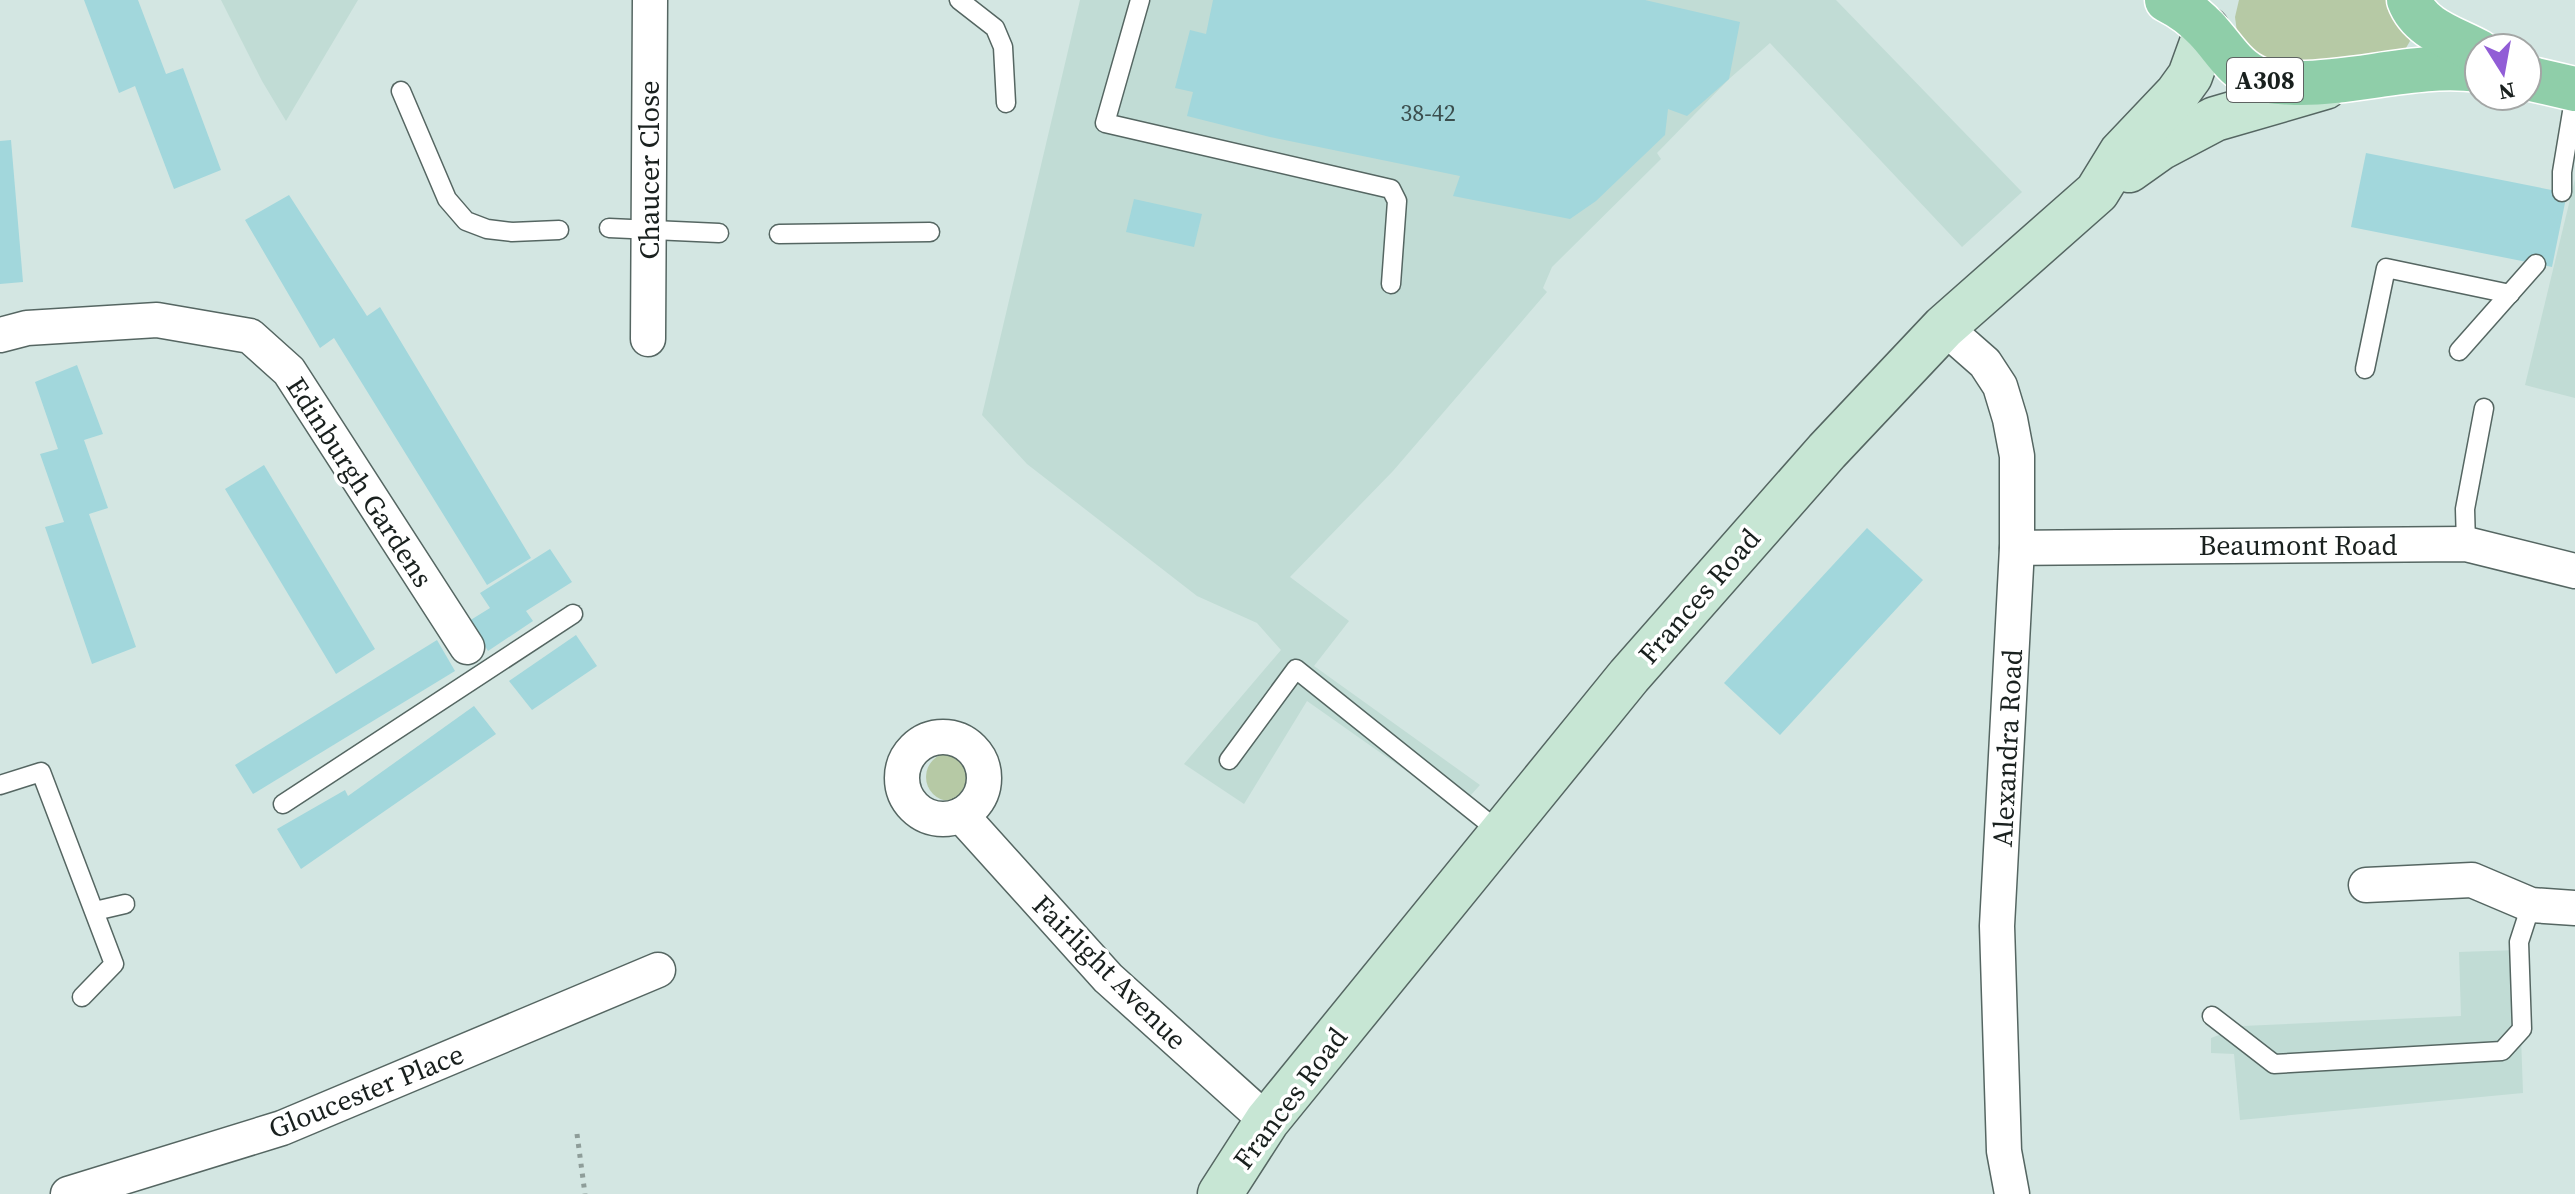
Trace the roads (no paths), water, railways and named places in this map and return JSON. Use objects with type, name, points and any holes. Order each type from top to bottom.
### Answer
[{"type":"main road","name":"A308","points":[[2167,0],[2190,14],[2208,15],[2230,58],[2259,79],[2288,83],[2344,81],[2411,70],[2463,70]]},
{"type":"main road","points":[[2409,0],[2420,19],[2463,44]]},
{"type":"main road","name":"Frances Road","points":[[1220,1194],[1267,1121],[1629,676],[1827,451],[1944,327],[2097,192],[2121,153],[2190,76],[2208,15]]},
{"type":"main road","points":[[2097,192],[2160,148],[2215,119],[2344,81]]},
{"type":"main road","points":[[2543,82],[2575,91]]},
{"type":"street","name":"Chaucer Close","points":[[648,339],[650,0]]},
{"type":"street","name":"Edinburgh Gardens","points":[[0,335],[27,328],[157,320],[250,336],[289,371],[474,660]]},
{"type":"street","name":"Alexandra Road","points":[[1944,327],[1985,363],[2000,386],[2017,456],[2017,548],[1997,926],[2004,1151],[2012,1194]]},
{"type":"street","name":"Beaumont Road","points":[[2017,548],[2466,544],[2575,571]]},
{"type":"street","name":"Fairlight Avenue","points":[[961,815],[1108,978],[1267,1121]]},
{"type":"street","points":[[2366,885],[2472,880],[2531,905],[2575,908]]},
{"type":"street","name":"Gloucester Place","points":[[68,1194],[282,1128],[658,970]]},
{"type":"lane","points":[[959,0],[995,28],[1003,47],[1006,103]]},
{"type":"lane","points":[[1140,0],[1105,123],[1391,189],[1397,201],[1391,284]]},
{"type":"lane","points":[[401,91],[447,199],[466,221],[487,229],[512,232],[559,230]]},
{"type":"lane","points":[[2562,192],[2562,172],[2575,91]]},
{"type":"lane","points":[[609,228],[719,233]]},
{"type":"lane","points":[[779,234],[930,232]]},
{"type":"lane","points":[[2459,351],[2536,264]]},
{"type":"lane","points":[[2365,369],[2386,268],[2510,294]]},
{"type":"lane","points":[[2466,544],[2465,509],[2484,408]]},
{"type":"lane","points":[[283,804],[474,660],[573,614]]},
{"type":"lane","points":[[1229,760],[1296,669],[1501,833]]},
{"type":"lane","points":[[0,785],[41,772],[95,911],[114,964],[82,997]]},
{"type":"lane","points":[[95,911],[125,904]]},
{"type":"lane","points":[[2212,1016],[2274,1064],[2502,1051],[2522,1029],[2519,942],[2531,905]]}]
